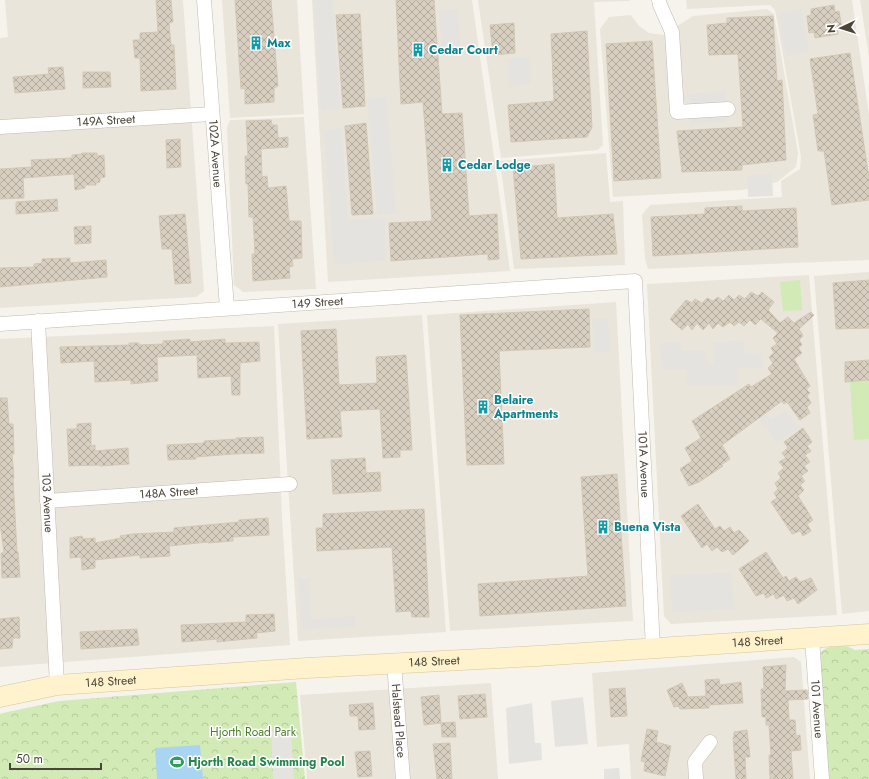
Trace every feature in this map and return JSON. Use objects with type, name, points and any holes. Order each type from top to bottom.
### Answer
[{"type":"main road","name":"148 Street","points":[[0,697],[57,685],[869,634]]},
{"type":"street","name":"102A Avenue","points":[[204,0],[227,308]]},
{"type":"street","points":[[659,3],[672,32],[677,112],[728,108]]},
{"type":"street","name":"149A Street","points":[[0,127],[212,114]]},
{"type":"street","name":"149 Street","points":[[0,324],[635,281]]},
{"type":"street","name":"101A Avenue","points":[[635,281],[653,648]]},
{"type":"street","name":"103 Avenue","points":[[38,321],[57,685]]},
{"type":"street","name":"148A Street","points":[[47,501],[290,484]]},
{"type":"street","name":"101 Avenue","points":[[812,638],[822,779]]},
{"type":"street","name":"Halstead Place","points":[[394,663],[403,779]]},
{"type":"street","points":[[696,779],[695,762],[710,742]]},
{"type":"shaded area","points":[[5,0],[183,0],[204,291],[196,297],[0,308],[0,38],[8,37]]},
{"type":"shaded area","points":[[222,0],[297,0],[304,114],[230,118]]},
{"type":"shaded area","points":[[312,0],[472,0],[510,271],[328,282]]},
{"type":"shaded area","points":[[313,0],[333,0],[340,109],[321,111]]},
{"type":"shaded area","points":[[478,0],[630,0],[594,2],[603,145],[598,150],[501,158]]},
{"type":"shaded area","points":[[686,0],[852,0],[869,115],[869,260],[648,269],[645,259],[642,215],[650,205],[782,197],[781,181],[800,169],[801,157],[775,10],[770,5],[687,9]]},
{"type":"shaded area","points":[[860,0],[869,0],[869,57]]},
{"type":"shaded area","points":[[457,9],[461,48],[442,50],[439,11]]},
{"type":"shaded area","points":[[767,9],[774,14],[798,153],[796,167],[777,182],[743,190],[613,197],[600,29],[609,17],[631,15],[639,26],[649,33],[663,35],[693,16]]},
{"type":"shaded area","points":[[801,9],[809,52],[786,56],[778,13]]},
{"type":"shaded area","points":[[530,57],[531,84],[509,87],[507,58]]},
{"type":"shaded area","points":[[726,92],[728,122],[690,124],[689,94]]},
{"type":"shaded area","points":[[387,97],[396,214],[377,215],[367,98]]},
{"type":"shaded area","points":[[304,117],[316,289],[243,292],[234,285],[227,128],[230,120]]},
{"type":"shaded area","points":[[342,128],[348,219],[385,218],[386,261],[334,265],[324,130]]},
{"type":"shaded area","points":[[606,153],[610,202],[623,201],[625,265],[514,269],[500,161]]},
{"type":"shaded area","points":[[772,174],[773,196],[748,197],[747,175]]},
{"type":"shaded area","points":[[869,272],[869,611],[842,614],[814,276]]},
{"type":"shaded area","points":[[809,275],[837,615],[671,624],[664,616],[647,284]]},
{"type":"shaded area","points":[[616,302],[633,621],[450,631],[427,315]]},
{"type":"shaded area","points":[[422,315],[446,632],[298,641],[278,324]]},
{"type":"shaded area","points":[[608,318],[610,352],[594,353],[592,319]]},
{"type":"shaded area","points":[[274,326],[282,517],[290,645],[0,667],[0,339]]},
{"type":"shaded area","points":[[744,341],[745,354],[762,354],[763,368],[738,368],[738,385],[687,385],[687,369],[662,370],[660,344],[681,342],[681,351],[705,350],[706,363],[714,364],[713,342]]},
{"type":"shaded area","points":[[786,411],[799,428],[776,443],[759,419],[767,413],[771,419]]},
{"type":"shaded area","points":[[731,573],[735,610],[672,612],[670,575]]},
{"type":"shaded area","points":[[298,578],[309,578],[312,619],[355,616],[356,626],[302,630]]},
{"type":"shaded area","points":[[794,657],[801,662],[810,779],[631,779],[629,744],[597,747],[592,673]]},
{"type":"shaded area","points":[[491,683],[498,779],[307,779],[300,695]]},
{"type":"shaded area","points":[[583,697],[588,744],[555,747],[551,701]]},
{"type":"shaded area","points":[[532,703],[535,743],[541,743],[542,760],[509,764],[506,708]]},
{"type":"shaded area","points":[[291,729],[294,779],[273,779],[271,731]]},
{"type":"shaded area","points":[[619,768],[620,779],[604,779],[604,769]]},
{"type":"green space","points":[[800,280],[802,310],[783,311],[780,282]]},
{"type":"green space","points":[[869,381],[869,439],[854,440],[850,382]]},
{"type":"green space","points":[[834,646],[847,646],[855,650],[869,649],[869,779],[825,779],[818,657],[823,650],[827,648]]},
{"type":"green space","name":"Hjorth Road Park","points":[[296,682],[305,779],[0,779],[0,714],[3,713],[59,701]]},
{"type":"water","name":"Hjorth Road Swimming Pool","points":[[200,745],[203,779],[157,779],[155,748]]},
{"type":"building","points":[[156,0],[171,0],[173,22],[169,23],[171,45],[174,45],[176,89],[141,91],[140,58],[135,58],[133,40],[140,40],[140,33],[158,32]]},
{"type":"building","name":"Max","points":[[235,0],[271,0],[278,86],[274,88],[274,102],[245,104],[245,88],[241,89]]},
{"type":"building","name":"Cedar Lodge","points":[[396,0],[434,0],[442,114],[462,113],[469,216],[497,214],[499,259],[488,260],[488,254],[391,261],[389,223],[432,221],[423,102],[401,104]]},
{"type":"building","points":[[834,5],[835,12],[839,11],[842,28],[837,28],[838,34],[815,38],[814,32],[809,33],[807,16],[811,15],[811,9]]},
{"type":"building","points":[[360,14],[365,106],[343,108],[336,15]]},
{"type":"building","points":[[773,16],[777,81],[782,80],[786,160],[742,165],[742,170],[682,172],[677,131],[743,127],[738,54],[709,55],[707,25],[727,23],[727,18]]},
{"type":"building","points":[[514,23],[515,53],[493,55],[490,25]]},
{"type":"building","points":[[587,31],[592,127],[587,137],[511,142],[508,105],[554,101],[551,34]]},
{"type":"building","points":[[652,41],[661,178],[614,181],[606,44]]},
{"type":"building","points":[[850,53],[869,178],[869,200],[832,205],[824,151],[818,151],[813,115],[818,114],[810,59]]},
{"type":"building","points":[[63,67],[65,89],[15,93],[13,77],[49,74],[48,68]]},
{"type":"building","points":[[83,72],[110,72],[111,87],[83,88]]},
{"type":"building","points":[[271,120],[272,125],[277,125],[278,138],[288,137],[288,147],[261,149],[262,177],[267,176],[268,188],[286,186],[289,221],[301,221],[302,258],[292,259],[293,266],[289,267],[290,278],[253,281],[252,254],[255,254],[253,217],[249,217],[248,184],[246,184],[245,156],[248,156],[246,121]]},
{"type":"building","points":[[366,123],[373,214],[352,215],[345,126]]},
{"type":"building","points":[[180,139],[181,167],[167,168],[166,140]]},
{"type":"building","points":[[97,153],[97,156],[104,155],[105,177],[100,178],[100,182],[96,183],[96,185],[85,185],[85,188],[75,190],[74,174],[23,178],[24,198],[0,199],[0,169],[32,167],[31,160],[72,158],[72,155]]},
{"type":"building","points":[[554,164],[557,218],[613,214],[617,254],[521,259],[513,168]]},
{"type":"building","points":[[57,199],[58,211],[16,214],[16,202]]},
{"type":"building","points":[[742,206],[742,211],[796,208],[798,247],[653,256],[651,217],[705,214],[705,208]]},
{"type":"building","points":[[185,214],[191,283],[175,284],[172,249],[162,249],[159,216]]},
{"type":"building","points":[[91,226],[91,243],[75,244],[74,227]]},
{"type":"building","points":[[70,258],[70,263],[106,260],[107,277],[0,287],[0,268],[34,267],[34,264],[42,263],[42,259]]},
{"type":"building","points":[[869,280],[869,328],[836,329],[833,283]]},
{"type":"building","points":[[751,292],[758,296],[762,292],[774,302],[768,310],[780,323],[788,317],[794,323],[811,312],[814,315],[799,329],[803,336],[799,340],[802,345],[798,348],[802,353],[794,359],[810,386],[806,389],[810,393],[807,396],[811,403],[807,407],[810,413],[800,420],[787,402],[784,404],[782,401],[722,445],[730,459],[721,465],[723,466],[699,482],[689,486],[680,469],[692,461],[685,448],[701,438],[692,421],[749,384],[751,387],[772,374],[768,368],[773,363],[769,357],[774,353],[771,348],[777,344],[773,338],[778,333],[761,319],[755,325],[750,320],[744,326],[739,322],[734,326],[730,322],[723,327],[718,323],[713,329],[709,323],[703,330],[697,323],[692,330],[688,324],[682,330],[670,319],[686,300],[692,303],[695,299],[702,303],[707,298],[713,301],[718,297],[723,301],[729,295],[734,300],[739,295],[745,299]]},
{"type":"building","name":"Belaire Apartments","points":[[589,309],[590,347],[499,351],[504,464],[467,465],[460,315]]},
{"type":"building","points":[[336,329],[339,385],[377,383],[376,357],[406,355],[412,450],[400,450],[400,457],[383,458],[380,409],[340,411],[342,437],[307,439],[301,331]]},
{"type":"building","points":[[190,339],[190,342],[225,339],[225,343],[259,342],[260,361],[240,363],[240,395],[232,395],[231,376],[198,378],[197,355],[157,357],[158,381],[131,384],[131,380],[95,382],[94,361],[61,363],[60,347],[129,345],[129,343],[139,343],[139,345],[163,344],[163,341]]},
{"type":"building","points":[[869,360],[869,380],[845,382],[845,362]]},
{"type":"building","points":[[0,398],[7,398],[9,424],[13,424],[13,478],[17,552],[20,577],[2,578],[1,553],[4,553],[0,523]]},
{"type":"building","points":[[91,423],[91,446],[95,445],[95,451],[128,448],[129,464],[69,466],[67,429],[77,429],[77,424]]},
{"type":"building","points":[[803,428],[812,442],[807,446],[811,451],[805,455],[810,462],[804,466],[808,471],[801,476],[805,481],[800,485],[804,490],[798,496],[813,520],[807,524],[811,531],[803,536],[800,531],[792,534],[771,502],[777,498],[774,493],[778,489],[775,483],[781,478],[778,473],[784,468],[779,462],[786,458],[782,453],[788,448],[784,442]]},
{"type":"building","points":[[263,437],[264,453],[233,454],[196,457],[196,459],[168,460],[167,445],[204,443],[204,441],[237,439],[236,438]]},
{"type":"building","points":[[365,458],[366,473],[380,472],[381,491],[333,494],[331,460]]},
{"type":"building","name":"Buena Vista","points":[[617,474],[626,606],[480,616],[478,584],[588,576],[581,477]]},
{"type":"building","points":[[698,504],[715,529],[720,526],[724,531],[730,527],[734,533],[739,530],[749,541],[733,555],[728,549],[722,552],[717,547],[712,551],[707,544],[702,548],[681,516]]},
{"type":"building","points":[[424,509],[429,617],[412,617],[411,611],[396,612],[392,547],[317,551],[316,528],[323,528],[323,514]]},
{"type":"building","points":[[268,518],[269,535],[233,537],[233,541],[169,546],[170,556],[140,558],[140,555],[95,560],[95,568],[82,570],[81,557],[70,558],[70,538],[82,536],[83,539],[95,538],[95,543],[121,538],[120,536],[132,534],[174,532],[174,528]]},
{"type":"building","points":[[766,552],[783,578],[786,576],[789,581],[796,577],[800,582],[811,578],[817,590],[798,604],[794,598],[787,601],[784,595],[776,599],[774,594],[766,598],[764,593],[756,596],[739,569]]},
{"type":"building","points":[[274,614],[275,631],[256,633],[257,638],[217,642],[217,639],[182,642],[181,625],[246,622],[246,615]]},
{"type":"building","points":[[19,617],[20,638],[13,638],[12,648],[0,649],[0,619]]},
{"type":"building","points":[[137,629],[139,645],[81,649],[80,632]]},
{"type":"building","points":[[786,665],[785,691],[807,690],[808,699],[788,700],[789,720],[795,720],[796,736],[800,735],[801,750],[791,751],[793,779],[770,779],[769,755],[771,755],[769,725],[766,725],[766,717],[762,717],[761,689],[764,689],[763,667]]},
{"type":"building","points":[[719,679],[720,685],[741,682],[743,703],[709,705],[709,708],[680,709],[679,706],[674,707],[667,690],[682,683],[688,697],[706,696],[705,680]]},
{"type":"building","points":[[625,688],[627,716],[611,717],[609,689]]},
{"type":"building","points":[[485,694],[487,717],[460,719],[458,696]]},
{"type":"building","points":[[439,695],[441,723],[424,725],[421,697]]},
{"type":"building","points":[[373,703],[375,729],[359,730],[358,716],[350,716],[349,705]]},
{"type":"building","points":[[455,722],[456,737],[442,737],[441,723]]},
{"type":"building","points":[[647,729],[658,731],[656,742],[671,746],[665,776],[644,771],[645,762],[641,761]]},
{"type":"building","points":[[747,730],[750,757],[745,757],[746,779],[736,779],[733,737],[734,732]]},
{"type":"building","points":[[450,743],[452,779],[437,779],[433,744]]},
{"type":"building","points":[[370,751],[372,776],[358,777],[355,752]]},
{"type":"place","name":"Max","points":[[256,43]]},
{"type":"place","name":"Cedar Court","points":[[418,50]]},
{"type":"place","name":"Cedar Lodge","points":[[447,165]]},
{"type":"place","name":"Belaire Apartments","points":[[483,407]]},
{"type":"place","name":"Buena Vista","points":[[603,527]]},
{"type":"place","name":"Hjorth Road Swimming Pool","points":[[177,762]]}]
